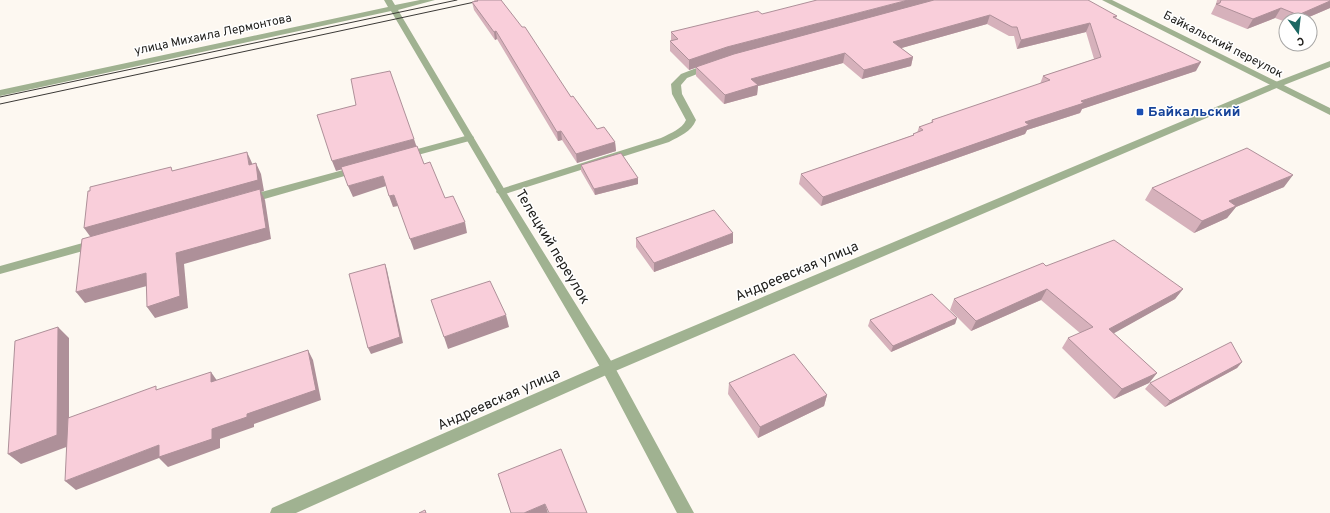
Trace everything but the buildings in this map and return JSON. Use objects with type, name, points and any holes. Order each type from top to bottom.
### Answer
[{"type":"street","name":"улица Михаила Лермонтова","points":[[0,93],[390,4],[431,0]]},
{"type":"street","name":"Байкальский переулок","points":[[1106,0],[1330,112]]},
{"type":"street","name":"Телецкий переулок","points":[[390,4],[501,192],[608,368],[686,513]]},
{"type":"street","points":[[501,192],[665,140],[680,133],[687,128],[690,116],[677,94],[676,84],[684,76],[724,62]]},
{"type":"street","name":"Андреевская улица","points":[[278,513],[608,368],[1276,85],[1330,64]]},
{"type":"street","points":[[392,159],[469,138]]},
{"type":"street","points":[[238,203],[369,166]]},
{"type":"street","points":[[0,270],[108,240]]},
{"type":"tram line","points":[[0,97],[457,0]]},
{"type":"tram line","points":[[0,104],[484,0]]},
{"type":"place","name":"Байкальский","points":[[1140,112]]}]
